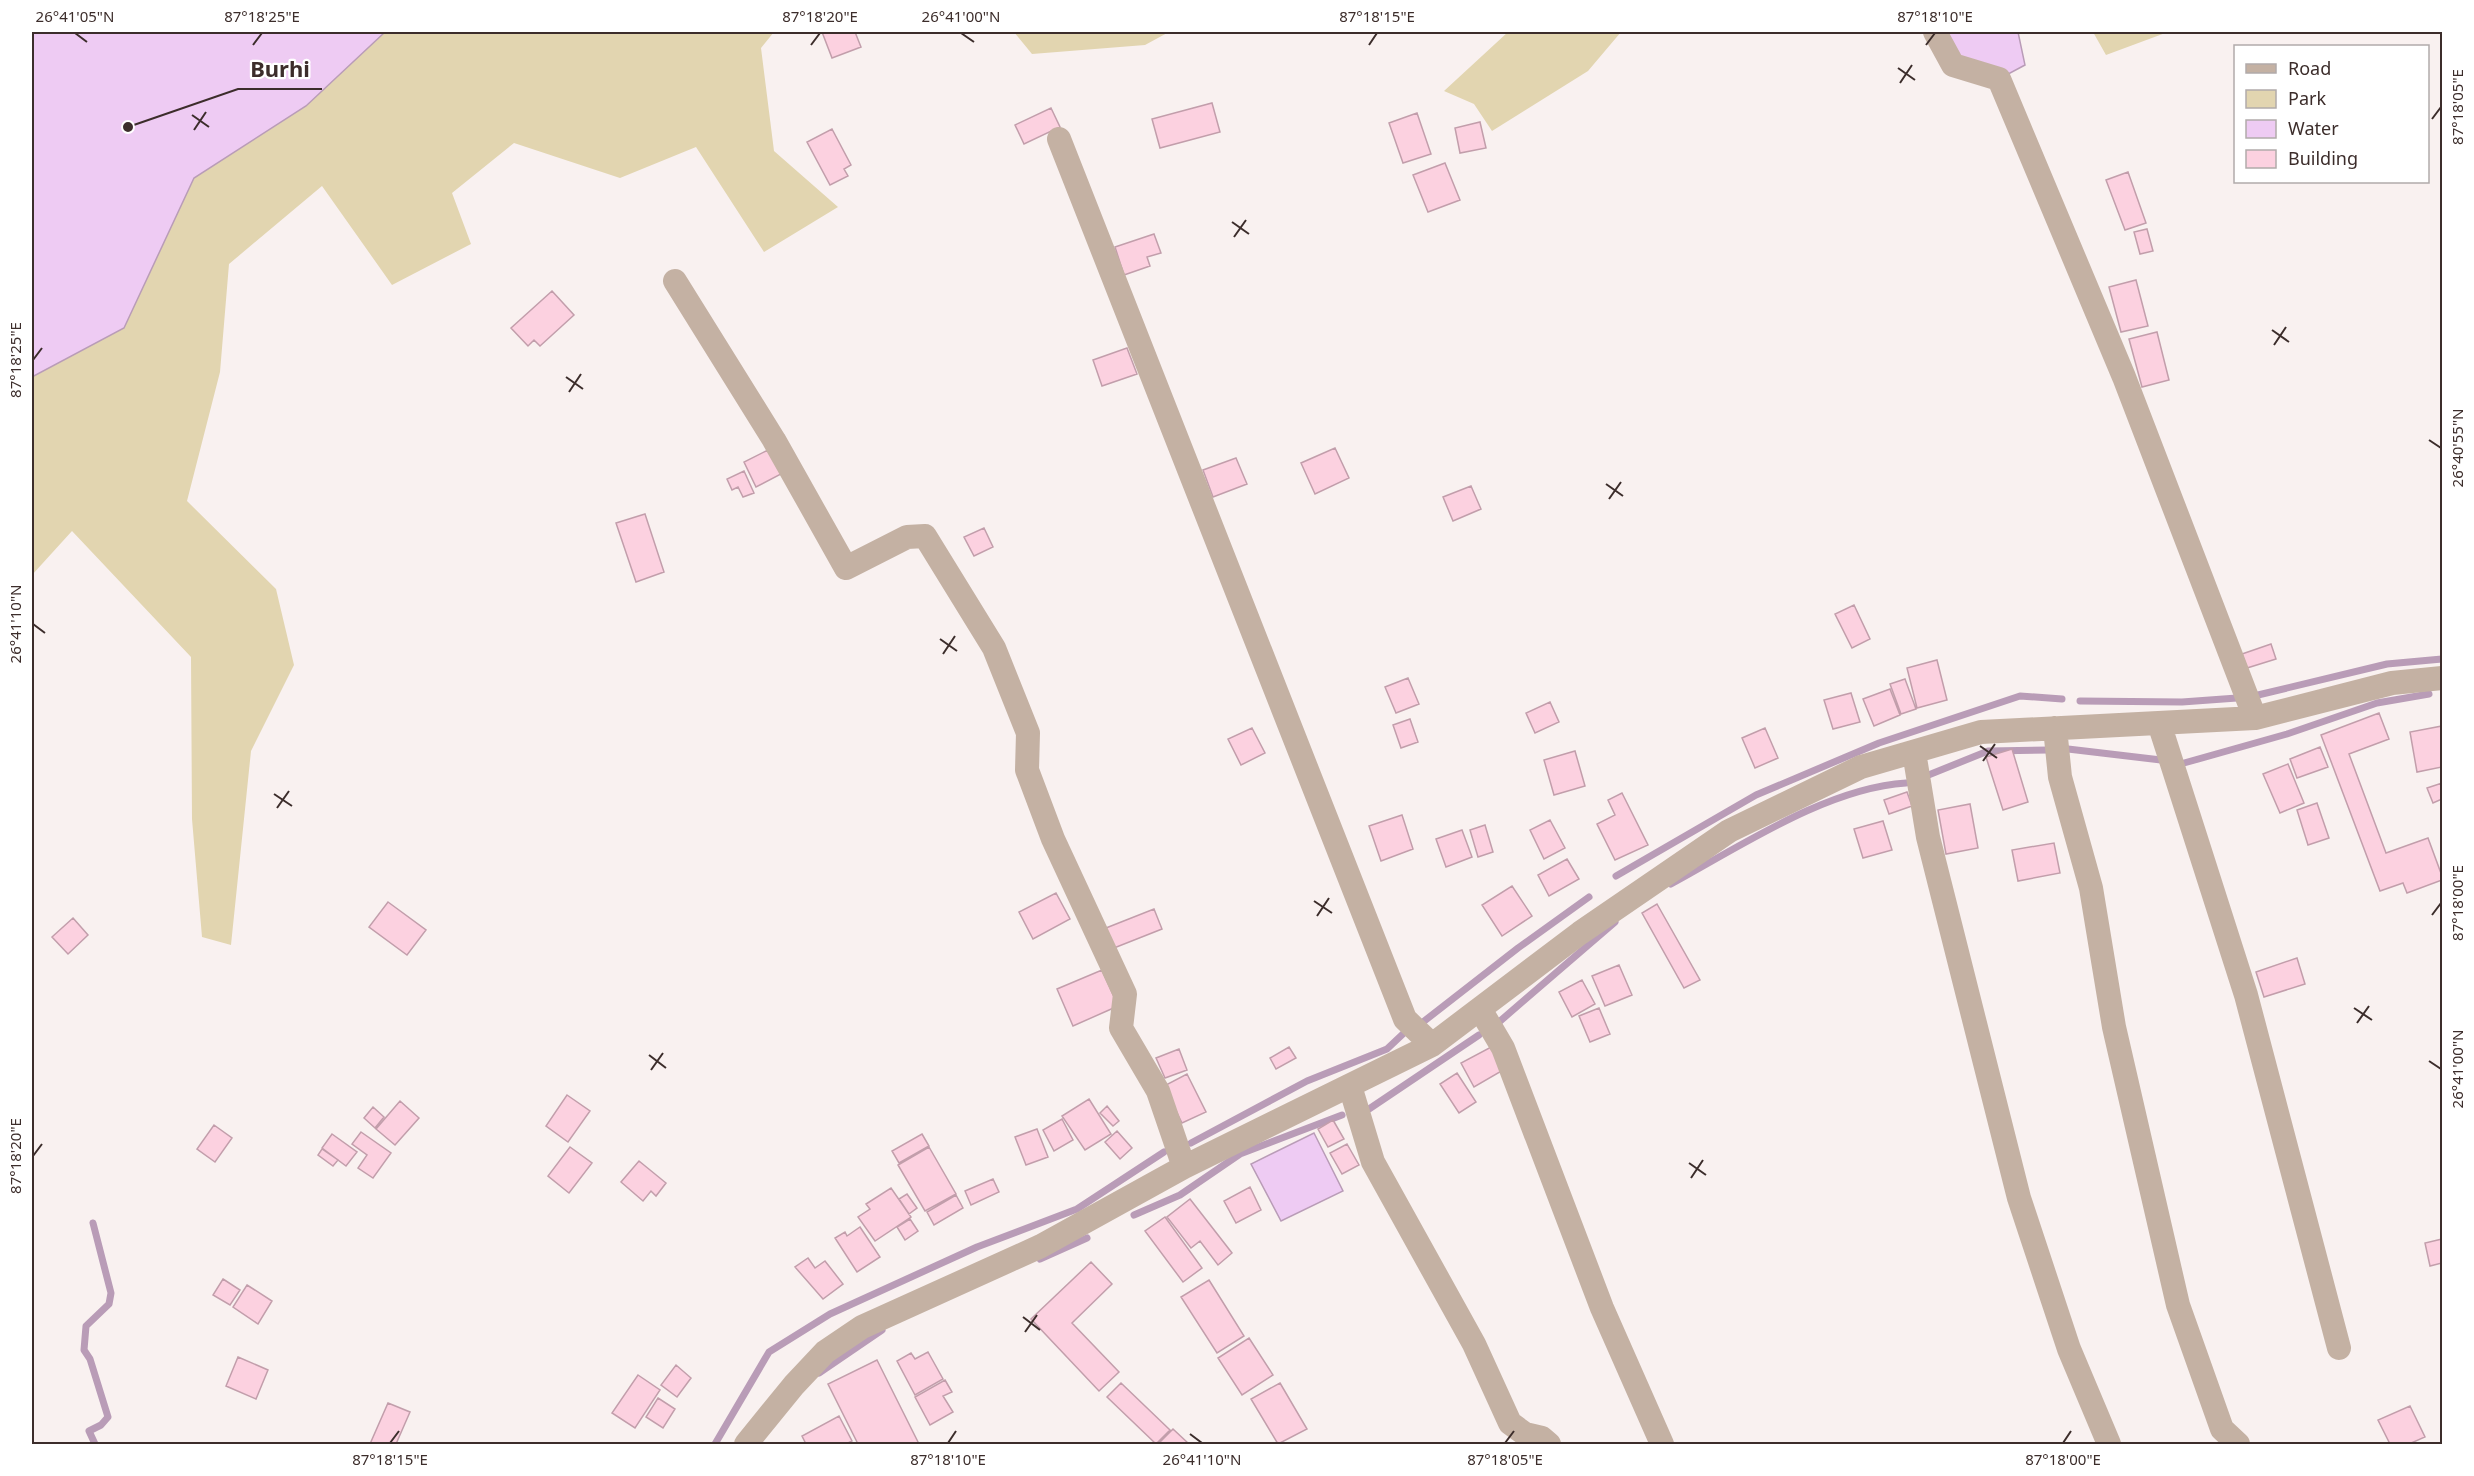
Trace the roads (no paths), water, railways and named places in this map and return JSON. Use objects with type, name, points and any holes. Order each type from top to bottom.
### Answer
[{"type":"street","points":[[1935,32],[1953,65],[1999,79],[2124,377],[2254,718]]},
{"type":"street","points":[[1059,139],[1405,1019],[1432,1045]]},
{"type":"street","points":[[675,280],[774,440],[846,568],[907,537],[925,536],[994,648],[1028,733],[1027,770],[1053,839],[1125,993],[1122,1028],[1158,1091],[1184,1167]]},
{"type":"street","points":[[746,1444],[794,1385],[825,1352],[862,1327],[1041,1246],[1184,1167],[1432,1045],[1580,933],[1729,831],[1862,767],[1981,732],[2254,718],[2392,683],[2442,678]]},
{"type":"street","points":[[2160,723],[2246,995],[2339,1348]]},
{"type":"street","points":[[2055,728],[2060,777],[2091,888],[2114,1027],[2178,1305],[2222,1429],[2238,1444]]},
{"type":"street","points":[[1914,752],[1928,837],[2019,1198],[2069,1350],[2109,1444]]},
{"type":"street","points":[[1480,1009],[1503,1048],[1602,1308],[1662,1444]]},
{"type":"street","points":[[1350,1086],[1373,1162],[1474,1344],[1510,1423],[1525,1434],[1542,1438],[1549,1444]]},
{"type":"water","points":[[32,32],[385,32],[306,106],[194,178],[124,328],[32,377]]},
{"type":"water","points":[[1935,32],[2018,32],[2025,65],[1999,79],[1953,65]]},
{"type":"water","points":[[1314,1133],[1343,1191],[1281,1221],[1251,1164]]},
{"type":"waterway","points":[[2258,695],[2387,664],[2442,659]]},
{"type":"waterway","points":[[2184,763],[2287,734],[2377,703],[2429,694]]},
{"type":"waterway","points":[[1616,876],[1756,795],[1879,743],[2020,696],[2062,699]]},
{"type":"waterway","points":[[2080,701],[2182,702],[2237,698]]},
{"type":"waterway","points":[[2068,749],[2161,760]]},
{"type":"waterway","points":[[1926,776],[1988,751],[2049,750]]},
{"type":"waterway","points":[[1671,884],[1755,837],[1815,807],[1876,787],[1906,783]]},
{"type":"waterway","points":[[1423,1022],[1518,948],[1589,897]]},
{"type":"waterway","points":[[1499,1022],[1615,922]]},
{"type":"waterway","points":[[1191,1143],[1307,1081],[1387,1049],[1405,1032]]},
{"type":"waterway","points":[[1369,1109],[1479,1035]]},
{"type":"waterway","points":[[1134,1215],[1180,1195],[1240,1154],[1342,1115]]},
{"type":"waterway","points":[[715,1444],[769,1352],[830,1314],[977,1247],[1077,1209],[1164,1152]]},
{"type":"waterway","points":[[93,1223],[111,1293],[109,1304],[86,1326],[84,1350],[90,1359],[108,1417],[101,1425],[89,1431],[95,1444]]},
{"type":"waterway","points":[[1040,1259],[1087,1238]]},
{"type":"waterway","points":[[819,1373],[882,1330]]},
{"type":"place","name":"Burhi","points":[[128,127]]}]
